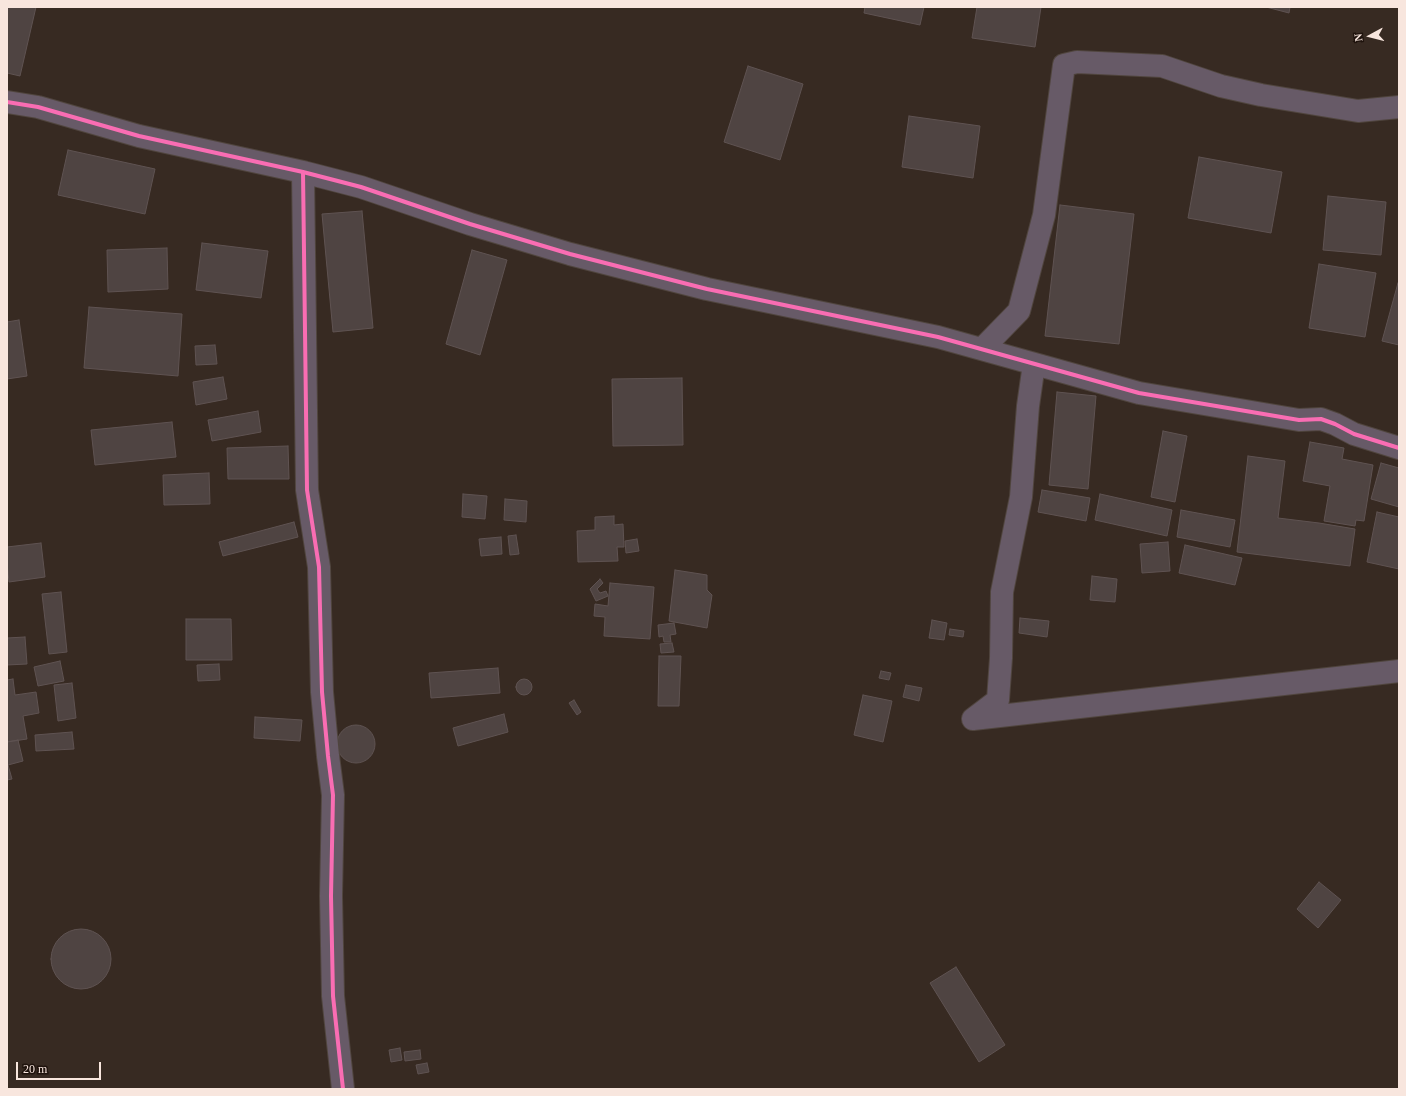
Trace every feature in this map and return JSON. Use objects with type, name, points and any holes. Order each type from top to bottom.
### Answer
[{"type":"street","points":[[982,349],[1019,311],[1044,214],[1064,65],[1077,62],[1162,66],[1221,86],[1261,95],[1358,111],[1399,108]]},
{"type":"street","points":[[7,102],[38,107],[139,136],[304,172],[361,187],[470,224],[570,254],[707,289],[938,337],[1139,393],[1299,420],[1321,419],[1336,424],[1354,434],[1399,448]]},
{"type":"street","points":[[304,172],[307,490],[319,566],[322,692],[333,795],[331,896],[333,996],[343,1089]]},
{"type":"street","points":[[1034,364],[1028,406],[1021,497],[1002,592],[1001,658],[998,700],[973,719],[1399,671]]},
{"type":"building","points":[[7,7],[36,7],[20,76],[7,73]]},
{"type":"building","points":[[865,7],[924,7],[920,25],[864,13]]},
{"type":"building","points":[[977,7],[1041,7],[1035,47],[972,38]]},
{"type":"building","points":[[1266,7],[1290,7],[1289,13]]},
{"type":"building","points":[[748,66],[803,84],[780,160],[724,142]]},
{"type":"building","points":[[909,116],[980,126],[973,178],[902,167]]},
{"type":"building","points":[[68,150],[155,169],[145,214],[58,195]]},
{"type":"building","points":[[1199,157],[1282,172],[1271,233],[1188,218]]},
{"type":"building","points":[[1328,196],[1386,202],[1381,255],[1323,250]]},
{"type":"building","points":[[1060,205],[1134,214],[1119,344],[1045,336]]},
{"type":"building","points":[[362,211],[373,328],[333,332],[322,214]]},
{"type":"building","points":[[202,243],[268,251],[261,298],[196,290]]},
{"type":"building","points":[[167,248],[168,289],[108,292],[107,250]]},
{"type":"building","points":[[472,250],[507,260],[480,355],[446,344]]},
{"type":"building","points":[[1319,264],[1376,273],[1365,337],[1309,328]]},
{"type":"building","points":[[1399,283],[1399,345],[1382,341]]},
{"type":"building","points":[[89,307],[182,314],[178,376],[84,368]]},
{"type":"building","points":[[19,320],[27,376],[7,379],[7,322]]},
{"type":"building","points":[[215,345],[217,364],[196,365],[195,346]]},
{"type":"building","points":[[223,377],[227,399],[196,405],[193,382]]},
{"type":"building","points":[[682,378],[683,445],[613,446],[612,379]]},
{"type":"building","points":[[1057,392],[1096,396],[1088,489],[1049,485]]},
{"type":"building","points":[[258,411],[261,432],[212,441],[208,420]]},
{"type":"building","points":[[172,422],[176,457],[95,465],[91,430]]},
{"type":"building","points":[[1163,431],[1187,436],[1175,502],[1151,497]]},
{"type":"building","points":[[1310,442],[1344,448],[1342,459],[1373,465],[1364,521],[1356,520],[1355,526],[1324,521],[1330,486],[1303,481]]},
{"type":"building","points":[[288,446],[289,479],[228,479],[227,448]]},
{"type":"building","points":[[1248,456],[1285,461],[1278,518],[1355,529],[1350,566],[1237,552]]},
{"type":"building","points":[[1381,463],[1399,468],[1399,507],[1371,499]]},
{"type":"building","points":[[209,473],[210,504],[164,505],[163,475]]},
{"type":"building","points":[[1042,490],[1090,498],[1086,521],[1038,512]]},
{"type":"building","points":[[463,494],[487,496],[485,519],[462,517]]},
{"type":"building","points":[[1100,494],[1172,510],[1167,536],[1095,520]]},
{"type":"building","points":[[505,499],[527,501],[526,522],[504,520]]},
{"type":"building","points":[[1181,510],[1235,520],[1230,547],[1177,537]]},
{"type":"building","points":[[1377,512],[1399,517],[1399,569],[1367,562]]},
{"type":"building","points":[[614,516],[614,525],[623,524],[624,547],[617,547],[618,561],[578,562],[577,531],[595,530],[595,517]]},
{"type":"building","points":[[294,522],[298,537],[223,556],[219,542]]},
{"type":"building","points":[[516,535],[519,554],[510,555],[508,536]]},
{"type":"building","points":[[501,537],[502,554],[481,556],[479,539]]},
{"type":"building","points":[[637,539],[639,551],[626,553],[625,541]]},
{"type":"building","points":[[1168,542],[1170,571],[1142,573],[1140,544]]},
{"type":"building","points":[[41,543],[45,577],[9,582],[7,547]]},
{"type":"building","points":[[1185,545],[1242,558],[1235,585],[1179,573]]},
{"type":"building","points":[[675,570],[707,575],[707,590],[712,595],[707,628],[669,621]]},
{"type":"building","points":[[1092,576],[1117,579],[1115,602],[1090,600]]},
{"type":"building","points":[[600,579],[603,583],[597,589],[600,593],[606,591],[608,596],[596,601],[590,589]]},
{"type":"building","points":[[610,583],[654,587],[650,639],[604,636],[605,617],[594,616],[595,604],[608,606]]},
{"type":"building","points":[[61,592],[67,652],[49,654],[42,594]]},
{"type":"building","points":[[1020,618],[1049,621],[1047,637],[1019,633]]},
{"type":"building","points":[[186,619],[231,619],[232,660],[186,660]]},
{"type":"building","points":[[932,620],[947,623],[944,640],[929,638]]},
{"type":"building","points":[[674,623],[676,634],[670,635],[671,642],[664,642],[663,636],[659,637],[658,625]]},
{"type":"building","points":[[950,629],[964,631],[963,637],[949,635]]},
{"type":"building","points":[[25,637],[27,664],[7,665],[7,638]]},
{"type":"building","points":[[672,643],[674,652],[661,653],[660,644]]},
{"type":"building","points":[[659,656],[681,656],[679,706],[658,706]]},
{"type":"building","points":[[60,661],[64,681],[38,686],[34,667]]},
{"type":"building","points":[[219,664],[220,680],[198,681],[197,665]]},
{"type":"building","points":[[498,668],[500,693],[431,698],[429,673]]},
{"type":"building","points":[[881,671],[891,673],[889,680],[879,678]]},
{"type":"building","points":[[13,679],[15,695],[36,692],[39,713],[23,716],[27,739],[7,742],[7,680]]},
{"type":"building","points":[[524,679],[531,684],[532,687],[527,694],[524,695],[517,690],[516,687],[521,680]]},
{"type":"building","points":[[72,683],[76,718],[58,721],[54,685]]},
{"type":"building","points":[[906,685],[922,688],[919,701],[903,697]]},
{"type":"building","points":[[863,695],[892,701],[883,742],[854,735]]},
{"type":"building","points":[[574,700],[581,712],[577,715],[569,703]]},
{"type":"building","points":[[504,714],[508,732],[458,746],[453,728]]},
{"type":"building","points":[[255,717],[302,720],[300,741],[254,738]]},
{"type":"building","points":[[352,725],[360,725],[367,728],[372,733],[375,744],[372,755],[367,760],[360,763],[352,763],[345,760],[340,755],[337,748],[337,740],[340,733],[345,728]]},
{"type":"building","points":[[72,732],[74,749],[36,751],[35,735]]},
{"type":"building","points":[[18,740],[23,761],[8,765],[12,779],[7,780],[7,742]]},
{"type":"building","points":[[1319,882],[1341,900],[1318,928],[1297,909]]},
{"type":"building","points":[[75,929],[87,929],[98,934],[106,942],[111,953],[109,971],[98,984],[87,989],[75,989],[64,984],[56,976],[51,965],[51,953],[56,942],[64,934]]},
{"type":"building","points":[[956,967],[1005,1045],[979,1062],[930,983]]},
{"type":"building","points":[[400,1048],[402,1060],[391,1062],[389,1050]]},
{"type":"building","points":[[420,1050],[421,1059],[405,1061],[404,1052]]},
{"type":"building","points":[[427,1063],[429,1072],[418,1074],[416,1065]]},
{"type":"cycle path","points":[[7,102],[38,107],[139,136],[303,172],[361,187],[470,224],[570,254],[707,289],[938,337],[1139,393],[1299,420],[1321,419],[1335,424],[1354,434],[1399,448]]},
{"type":"cycle path","points":[[303,172],[307,490],[319,567],[322,692],[333,795],[331,896],[333,996],[343,1089]]}]
